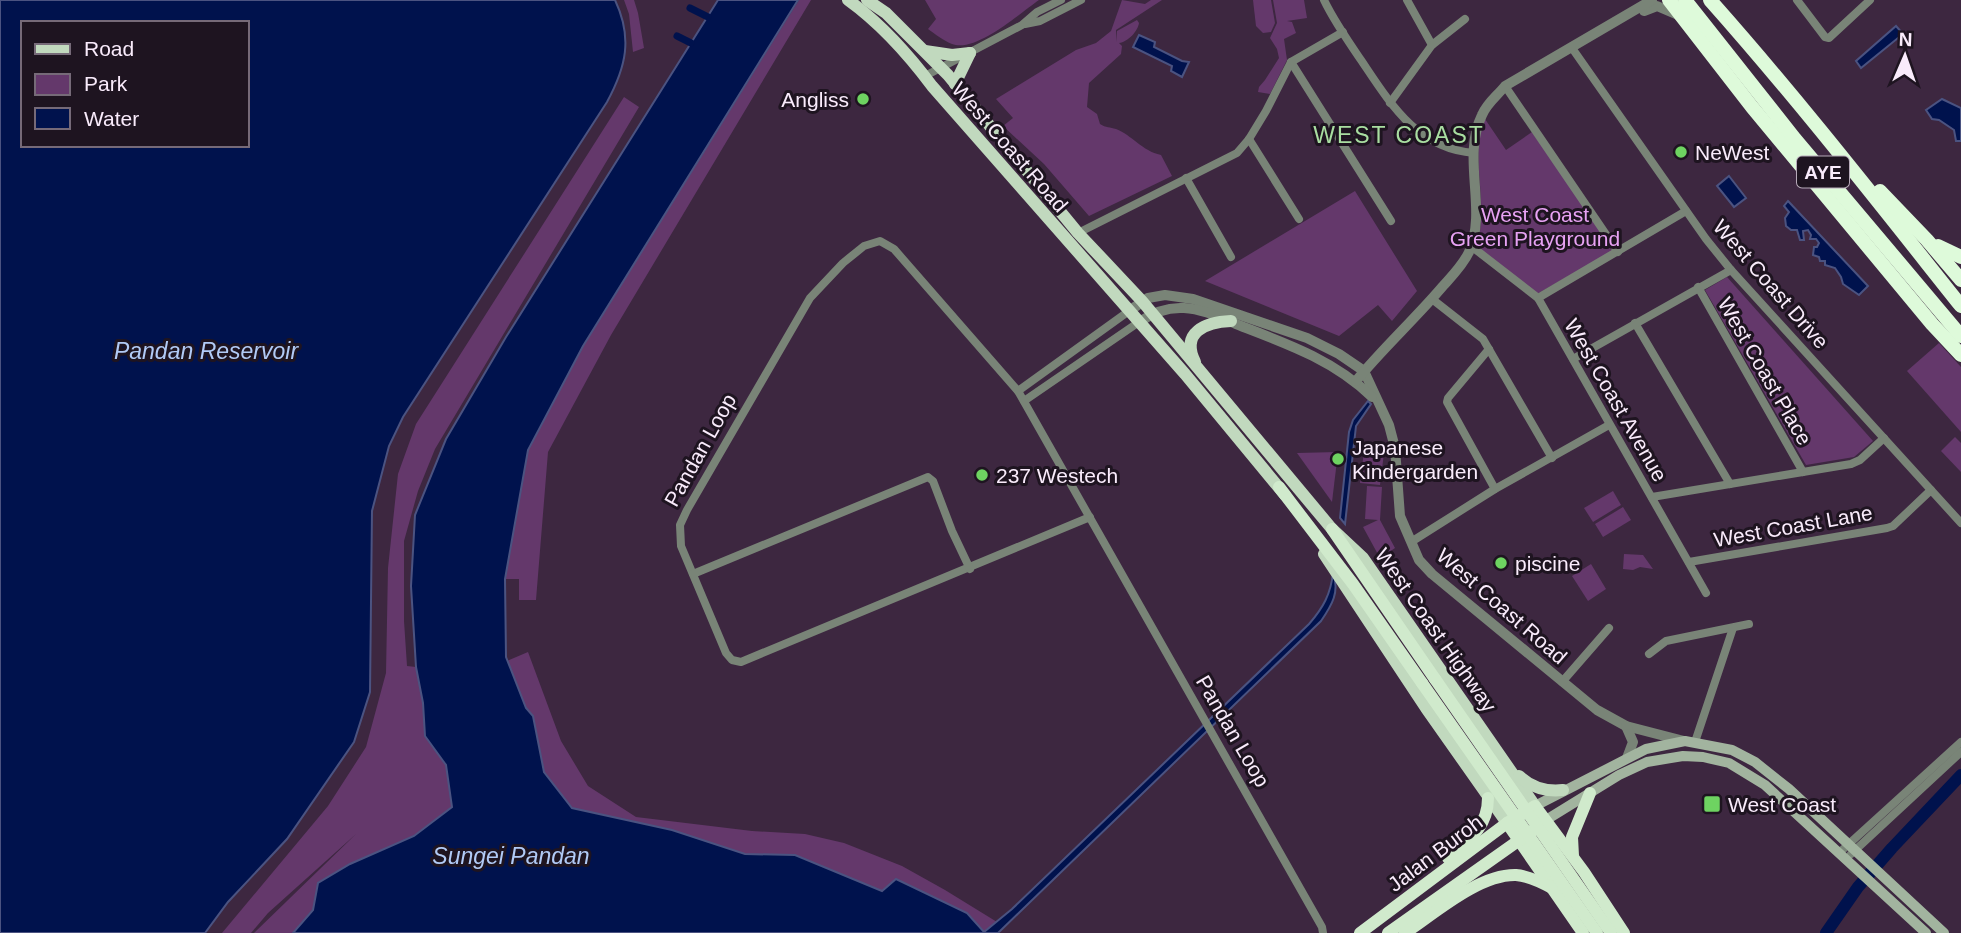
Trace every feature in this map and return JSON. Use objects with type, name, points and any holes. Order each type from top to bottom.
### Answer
[{"type":"highway","points":[[1669,0],[1752,107],[1961,355]]},
{"type":"highway","name":"AYE","points":[[1685,0],[1795,139],[1961,336]]},
{"type":"highway","name":"AYE","points":[[1710,0],[1751,46],[1961,306]]},
{"type":"highway","points":[[1856,175],[1872,182],[1961,280]]},
{"type":"highway","points":[[1927,240],[1961,257]]},
{"type":"highway","points":[[1279,487],[1353,584],[1597,933]]},
{"type":"highway","points":[[1332,530],[1611,933]]},
{"type":"highway","points":[[1573,857],[1572,837],[1590,793]]},
{"type":"highway","points":[[1412,895],[1418,882],[1476,833],[1485,820],[1488,797]]},
{"type":"highway","name":"West Coast Highway","points":[[1535,806],[1624,933]]},
{"type":"highway","name":"Jalan Buroh","points":[[1360,933],[1507,823],[1535,806]]},
{"type":"highway","name":"Jalan Buroh","points":[[1388,933],[1546,820]]},
{"type":"highway","points":[[1507,823],[1583,933]]},
{"type":"highway","points":[[1405,933],[1471,889],[1497,878],[1522,876],[1536,879],[1552,888]]},
{"type":"main road","name":"West Coast Road","points":[[848,0],[861,9],[914,61],[1129,311]]},
{"type":"main road","name":"West Coast Road","points":[[867,0],[886,13],[941,68],[1078,233],[1142,301]]},
{"type":"main road","points":[[925,51],[952,55],[970,53],[956,85]]},
{"type":"main road","name":"West Coast Highway","points":[[1142,301],[1332,530],[1363,558],[1535,806]]},
{"type":"main road","points":[[1129,311],[1279,487],[1507,823]]},
{"type":"main road","points":[[1200,372],[1191,348],[1198,329],[1210,323],[1231,321]]},
{"type":"main road","name":"West Coast Road","points":[[1535,806],[1646,749],[1690,741],[1732,750],[1755,762],[1781,782],[1872,863],[1944,933]]},
{"type":"main road","points":[[1546,820],[1632,768],[1665,758],[1703,757],[1729,763],[1765,785],[1926,933]]},
{"type":"main road","points":[[1511,768],[1525,782],[1544,790],[1563,790]]},
{"type":"street","points":[[925,76],[1022,25],[1037,12],[1060,0]]},
{"type":"street","points":[[1022,25],[1040,21],[1081,0]]},
{"type":"street","points":[[1324,0],[1390,103],[1408,123],[1430,140],[1454,151],[1474,153]]},
{"type":"street","points":[[1407,0],[1432,46]]},
{"type":"street","points":[[1573,50],[1652,0]]},
{"type":"street","points":[[1798,0],[1825,37],[1829,38],[1870,0]]},
{"type":"street","points":[[1356,381],[1460,267],[1471,246],[1476,213],[1475,136],[1481,116],[1491,101],[1505,89],[1651,6],[1661,7],[1681,16]]},
{"type":"street","points":[[1390,103],[1432,46],[1465,19]]},
{"type":"street","points":[[1078,233],[1237,153],[1249,139],[1291,62],[1343,32]]},
{"type":"street","name":"West Coast Drive","points":[[1573,50],[1686,211],[1731,270],[1961,523]]},
{"type":"street","points":[[1291,62],[1391,221]]},
{"type":"street","points":[[1505,89],[1618,253]]},
{"type":"street","points":[[1249,139],[1299,219]]},
{"type":"street","points":[[1186,178],[1231,257]]},
{"type":"street","points":[[1538,298],[1686,211]]},
{"type":"street","name":"Pandan Loop","points":[[1090,517],[741,662],[733,660],[726,653],[681,546],[680,526],[810,298],[843,263],[864,246],[880,241],[894,249],[1018,391],[1090,517],[1323,930],[1330,933]]},
{"type":"street","name":"West Coast Avenue","points":[[1471,246],[1538,298],[1706,593]]},
{"type":"street","points":[[1573,359],[1731,270]]},
{"type":"street","name":"West Coast Place","points":[[1698,288],[1803,472]]},
{"type":"street","points":[[1018,391],[1142,301],[1165,295],[1185,297],[1307,338],[1339,354],[1364,371]]},
{"type":"street","points":[[1432,299],[1483,339],[1552,457]]},
{"type":"street","name":"West Coast Road","points":[[1152,313],[1185,308],[1231,321],[1303,350],[1356,381],[1375,400]]},
{"type":"street","points":[[1024,401],[1152,313]]},
{"type":"street","points":[[1635,323],[1730,484]]},
{"type":"street","points":[[1489,349],[1447,402],[1495,489]]},
{"type":"street","name":"West Coast Road","points":[[1364,371],[1375,400],[1389,425],[1395,448],[1399,516],[1419,560],[1432,574],[1597,710],[1626,726],[1690,741]]},
{"type":"street","points":[[1411,542],[1495,489],[1609,425]]},
{"type":"street","name":"West Coast Place","points":[[1652,496],[1857,462],[1884,438]]},
{"type":"street","points":[[693,574],[928,477],[933,481],[970,569]]},
{"type":"street","name":"West Coast Lane","points":[[1689,562],[1887,528],[1893,526],[1931,490]]},
{"type":"street","points":[[1649,654],[1666,641],[1749,624]]},
{"type":"street","name":"West Coast Road","points":[[1562,682],[1609,628]]},
{"type":"street","points":[[1690,741],[1733,628]]},
{"type":"street","points":[[1626,726],[1633,743],[1627,758]]},
{"type":"street","points":[[1843,856],[1961,742]]},
{"type":"street","points":[[1853,846],[1961,752]]},
{"type":"green space","points":[[624,0],[634,0],[638,13],[644,48],[633,52],[629,14]]},
{"type":"green space","points":[[799,0],[811,0],[611,335],[548,452],[536,600],[519,600],[519,579],[505,579],[528,450],[583,346]]},
{"type":"green space","points":[[925,0],[1039,0],[997,30],[973,43],[962,45],[949,43],[928,29],[936,19]]},
{"type":"green space","points":[[1122,0],[1145,4],[1151,0],[1162,0],[1116,30],[1117,42],[1117,31],[1137,20],[1139,23],[1132,36],[1119,43],[1122,46],[1121,54],[1089,83],[1087,107],[1097,114],[1100,124],[1122,132],[1148,150],[1161,155],[1172,176],[1089,216],[1044,164],[1003,126],[1013,118],[996,99],[1076,50],[1096,43],[1111,31]]},
{"type":"green space","points":[[1253,0],[1271,0],[1275,23],[1271,32],[1263,33],[1256,26]]},
{"type":"green space","points":[[1273,0],[1304,0],[1307,18],[1287,21],[1292,22],[1296,33],[1284,39],[1287,60],[1270,94],[1258,92],[1279,58],[1270,38],[1277,23]]},
{"type":"green space","points":[[624,97],[639,107],[435,449],[418,491],[404,541],[407,666],[416,667],[423,703],[425,736],[446,765],[452,807],[414,836],[350,864],[293,933],[254,933],[356,834],[268,913],[251,933],[222,933],[328,806],[366,747],[386,673],[388,568],[398,474],[416,424]]},
{"type":"green space","name":"West Coast Green Playground","points":[[1485,119],[1506,150],[1532,132],[1614,250],[1537,294],[1476,247],[1481,215],[1480,134]]},
{"type":"green space","points":[[1355,191],[1417,291],[1392,321],[1378,305],[1339,336],[1205,281]]},
{"type":"green space","points":[[1727,277],[1873,441],[1854,457],[1806,465],[1705,290]]},
{"type":"green space","points":[[1939,343],[1961,367],[1961,432],[1907,371]]},
{"type":"green space","points":[[1955,437],[1961,443],[1961,472],[1941,451]]},
{"type":"green space","points":[[1365,443],[1385,445],[1380,485],[1360,483]]},
{"type":"green space","points":[[1338,452],[1332,502],[1297,453]]},
{"type":"green space","points":[[1367,486],[1382,487],[1380,520],[1395,548],[1380,558],[1363,527],[1378,520],[1365,519]]},
{"type":"green space","points":[[1613,491],[1621,505],[1593,522],[1584,508]]},
{"type":"green space","points":[[1623,507],[1631,520],[1603,537],[1595,524]]},
{"type":"green space","points":[[1624,554],[1643,555],[1653,569],[1623,569]]},
{"type":"green space","points":[[1591,564],[1606,589],[1588,601],[1572,576]]},
{"type":"green space","points":[[528,652],[561,741],[588,786],[636,817],[752,831],[805,834],[844,843],[902,866],[997,922],[984,933],[896,879],[882,891],[795,855],[745,854],[672,830],[572,808],[544,772],[533,716],[526,708],[507,661]]},
{"type":"water","name":"Pandan Reservoir","points":[[0,0],[615,0],[624,27],[625,52],[614,89],[403,417],[389,446],[372,511],[370,692],[354,742],[287,839],[228,902],[205,933],[0,933]]},
{"type":"water","name":"Sungei Pandan","points":[[718,0],[798,0],[583,346],[528,450],[505,579],[506,657],[526,708],[533,716],[544,772],[572,808],[672,830],[745,854],[795,855],[882,891],[896,879],[967,913],[984,932],[1012,909],[1309,624],[1326,600],[1333,572],[1336,586],[1331,604],[1321,621],[998,933],[293,933],[313,910],[318,883],[350,864],[414,836],[452,807],[446,765],[425,736],[423,703],[416,667],[411,586],[415,515],[446,439],[506,337]]},
{"type":"water","points":[[1896,26],[1903,34],[1861,68],[1856,61]]},
{"type":"water","points":[[1139,35],[1155,42],[1154,47],[1189,62],[1182,77],[1171,71],[1172,66],[1133,47]]},
{"type":"water","points":[[1942,99],[1961,108],[1961,141],[1956,141],[1954,130],[1939,120],[1932,119],[1926,110]]},
{"type":"water","points":[[1729,176],[1746,198],[1734,207],[1717,186]]},
{"type":"water","points":[[1788,201],[1868,286],[1859,295],[1843,284],[1835,268],[1825,265],[1825,261],[1820,261],[1819,257],[1813,255],[1814,247],[1819,243],[1816,239],[1810,239],[1808,230],[1803,231],[1804,240],[1800,240],[1797,230],[1786,226],[1785,218],[1789,212],[1784,206]]},
{"type":"water","points":[[1368,401],[1371,404],[1356,426],[1345,524],[1340,518],[1349,432],[1353,420]]},
{"type":"waterway","points":[[690,8],[708,17]]},
{"type":"waterway","points":[[677,36],[691,43]]},
{"type":"waterway","points":[[1826,933],[1858,887],[1961,775]]},
{"type":"place","name":"Angliss","points":[[863,99]]},
{"type":"place","name":"NeWest","points":[[1681,152]]},
{"type":"place","name":"Japanese Kindergarden","points":[[1338,459]]},
{"type":"place","name":"237 Westech","points":[[982,475]]},
{"type":"place","name":"piscine","points":[[1501,563]]},
{"type":"place","name":"West Coast","points":[[1712,804]]},
{"type":"district","name":"WEST COAST","points":[[1399,135]]}]
